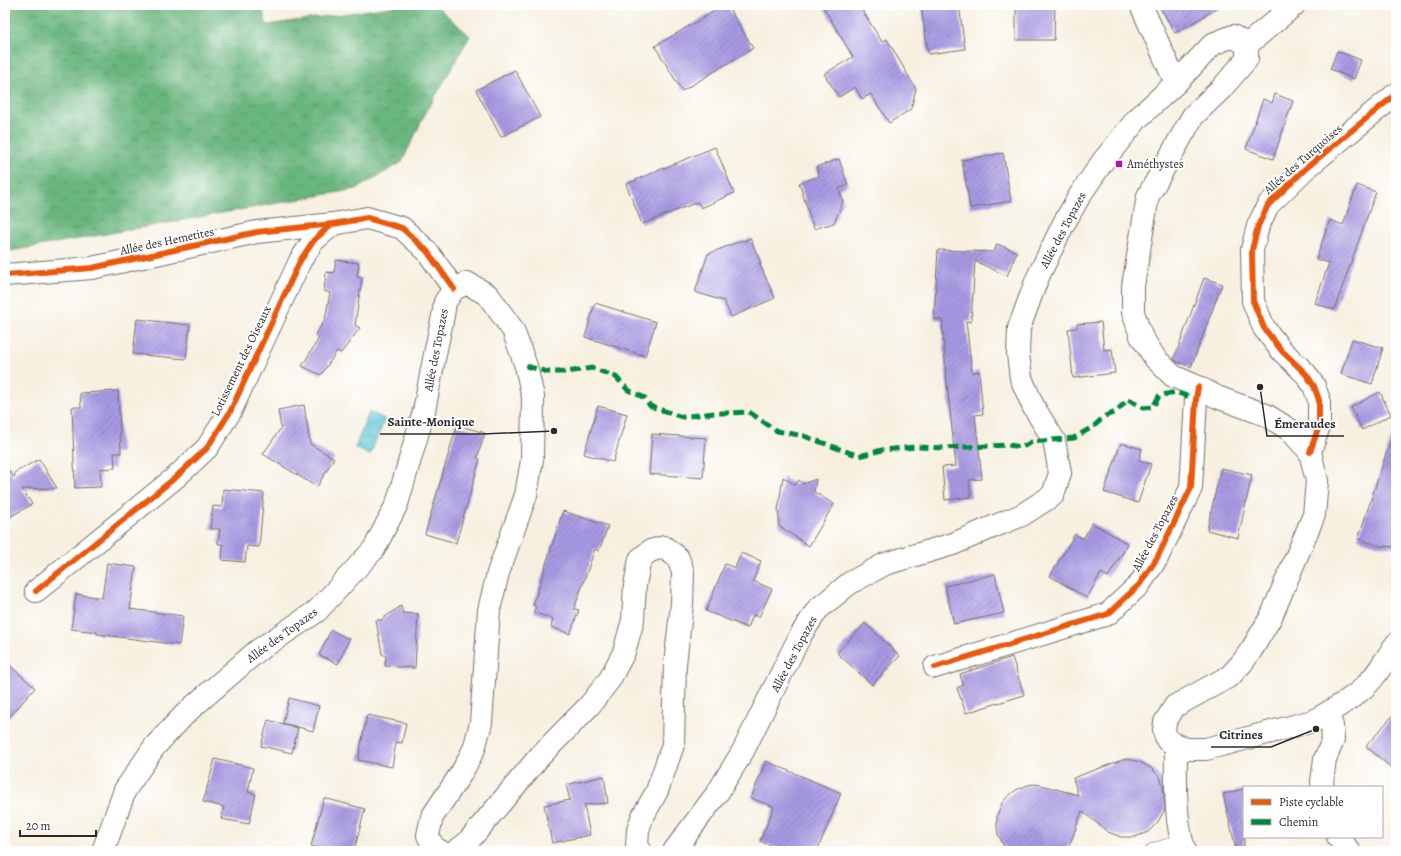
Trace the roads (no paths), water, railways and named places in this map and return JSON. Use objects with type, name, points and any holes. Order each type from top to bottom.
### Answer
[{"type":"main road","points":[[1141,5],[1176,83]]},
{"type":"main road","points":[[1294,5],[1247,45],[1247,59],[1221,90],[1193,116],[1148,196],[1133,286],[1133,312],[1144,342],[1155,358],[1173,376],[1217,397],[1266,415],[1290,430],[1310,452],[1317,481],[1314,515],[1271,617],[1252,649],[1230,676],[1175,706],[1165,722],[1164,731],[1167,740],[1187,749],[1206,749],[1313,721],[1328,713],[1361,690],[1378,670],[1396,644]]},
{"type":"main road","name":"Allée des Topazes","points":[[674,851],[718,792],[743,751],[800,636],[818,609],[850,583],[885,564],[953,544],[1022,515],[1052,495],[1060,473],[1058,456],[1054,440],[1032,406],[1021,378],[1018,354],[1019,328],[1037,279],[1063,224],[1080,195],[1103,161],[1137,119],[1176,83],[1213,44],[1233,36],[1247,45]]},
{"type":"main road","name":"Allée des Turquoises","points":[[1310,452],[1319,426],[1320,400],[1314,386],[1306,374],[1282,351],[1264,328],[1253,301],[1253,244],[1258,226],[1268,205],[1305,169],[1396,94]]},
{"type":"main road","points":[[333,224],[368,218],[402,228],[427,251],[454,289],[467,283],[488,295],[513,330],[526,366],[533,397],[532,460],[526,495],[502,559],[489,610],[481,723],[474,749],[462,772],[432,817],[428,835],[434,850]]},
{"type":"main road","name":"Allée des Hemetites","points":[[5,274],[92,268],[257,232],[333,224]]},
{"type":"main road","name":"Lotissement des Oiseaux","points":[[36,591],[176,477],[207,448],[230,412],[300,261],[314,240],[333,224]]},
{"type":"main road","name":"Allée des Topazes","points":[[103,851],[125,790],[155,746],[188,711],[256,652],[317,611],[374,549],[397,504],[424,411],[445,302],[454,289]]},
{"type":"main road","name":"Allée des Topazes","points":[[935,667],[1108,614],[1139,585],[1157,558],[1191,488],[1198,387]]},
{"type":"main road","points":[[456,851],[466,844],[535,762],[589,706],[610,679],[624,652],[633,620],[635,585],[640,559],[650,551],[664,547],[678,558],[683,572],[682,604],[675,664],[673,745],[657,791],[642,818],[638,830],[637,846],[641,851]]},
{"type":"main road","points":[[1323,786],[1325,759],[1333,740],[1332,726],[1328,713]]},
{"type":"main road","points":[[1176,745],[1178,813],[1184,847]]},
{"type":"main road","points":[[1339,838],[1349,851]]},
{"type":"lane","points":[[1153,851],[1184,847]]},
{"type":"water","points":[[369,412],[385,419],[370,455],[355,448]]},
{"type":"place","name":"Améthystes","points":[[1119,164]]},
{"type":"place","name":"Émeraudes","points":[[1260,387]]},
{"type":"place","name":"Sainte-Monique","points":[[554,431]]},
{"type":"place","name":"Citrines","points":[[1316,729]]}]
